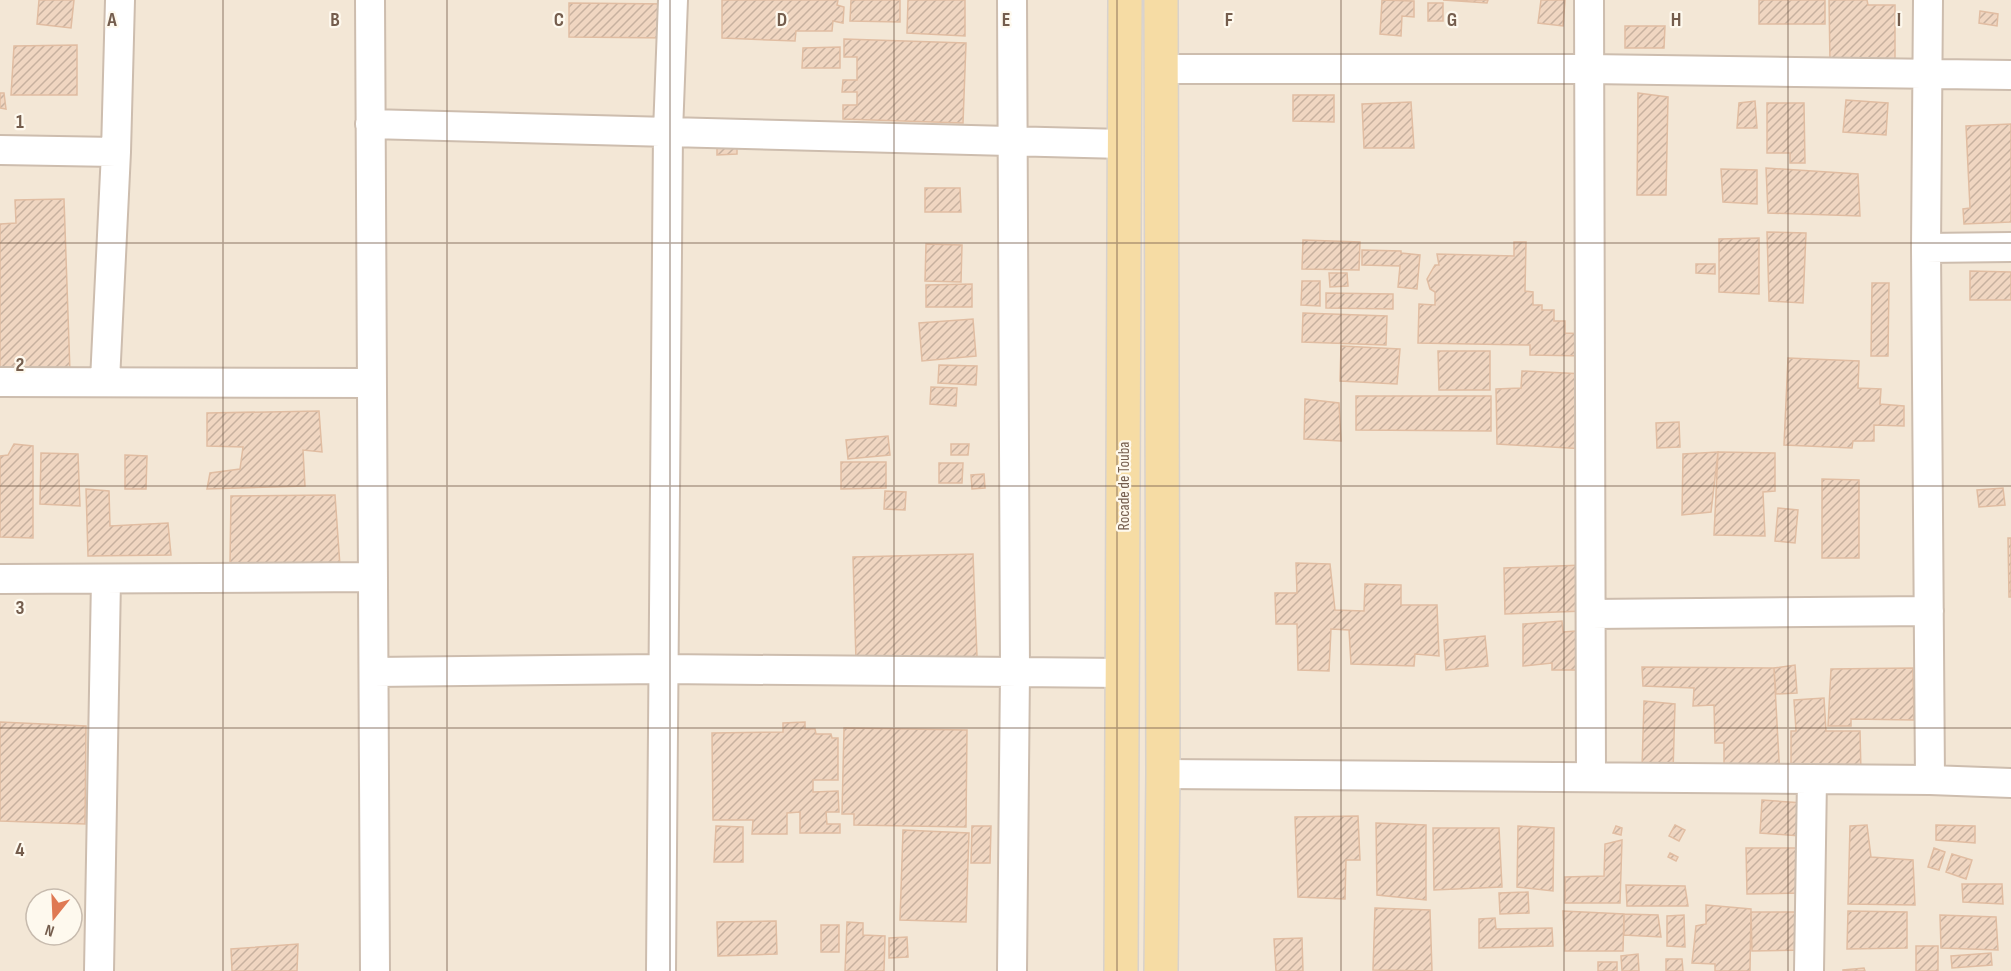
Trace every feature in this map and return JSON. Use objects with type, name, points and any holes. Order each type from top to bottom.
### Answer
[{"type":"main road","name":"Rocade de Touba","points":[[1121,971],[1125,0]]},
{"type":"main road","points":[[1161,0],[1163,774],[1161,971]]},
{"type":"street","points":[[105,381],[116,152],[120,0]]},
{"type":"street","points":[[370,0],[375,971]]},
{"type":"street","points":[[661,971],[668,132],[673,0]]},
{"type":"street","points":[[1012,0],[1015,672],[1012,971]]},
{"type":"street","points":[[1588,0],[1591,777]]},
{"type":"street","points":[[1928,0],[1926,248],[1930,780]]},
{"type":"street","points":[[1161,69],[1589,69],[2011,75]]},
{"type":"street","points":[[370,124],[1124,144]]},
{"type":"street","points":[[0,150],[116,152]]},
{"type":"street","points":[[1926,248],[2011,247]]},
{"type":"street","points":[[0,382],[372,383]]},
{"type":"street","points":[[0,579],[373,577]]},
{"type":"street","points":[[99,971],[106,579]]},
{"type":"street","points":[[1591,614],[1929,611]]},
{"type":"street","points":[[374,672],[663,669],[1124,673]]},
{"type":"street","points":[[1163,774],[1930,780],[2011,783]]},
{"type":"street","points":[[1809,971],[1812,779]]},
{"type":"shaded area","points":[[0,0],[2011,0],[2011,971],[0,971]]},
{"type":"building","points":[[39,0],[74,0],[71,28],[37,24]]},
{"type":"building","points":[[722,0],[838,0],[837,5],[844,7],[843,23],[833,21],[832,31],[796,31],[795,41],[722,38]]},
{"type":"building","points":[[851,0],[900,0],[900,22],[850,21]]},
{"type":"building","points":[[908,0],[965,0],[965,36],[907,33]]},
{"type":"building","points":[[1382,0],[1414,1],[1414,17],[1402,16],[1401,36],[1380,34]]},
{"type":"building","points":[[1443,0],[1488,0],[1487,3]]},
{"type":"building","points":[[1541,0],[1565,0],[1563,26],[1538,23]]},
{"type":"building","points":[[1759,0],[1825,0],[1825,24],[1759,24]]},
{"type":"building","points":[[1829,0],[1867,0],[1868,5],[1895,5],[1895,62],[1830,63]]},
{"type":"building","points":[[569,3],[670,4],[670,38],[569,37]]},
{"type":"building","points":[[1428,3],[1443,3],[1443,21],[1428,21]]},
{"type":"building","points":[[1980,11],[1998,14],[1997,26],[1979,23]]},
{"type":"building","points":[[1625,26],[1665,26],[1664,48],[1625,48]]},
{"type":"building","points":[[844,39],[966,43],[963,123],[843,119],[843,105],[857,105],[857,92],[842,92],[843,80],[857,80],[857,57],[844,57]]},
{"type":"building","points":[[77,45],[77,95],[11,95],[14,46]]},
{"type":"building","points":[[840,47],[840,68],[802,68],[803,48]]},
{"type":"building","points":[[0,93],[4,93],[6,109],[0,108]]},
{"type":"building","points":[[1638,93],[1668,97],[1666,195],[1637,195]]},
{"type":"building","points":[[1293,95],[1334,95],[1334,122],[1293,121]]},
{"type":"building","points":[[1846,100],[1888,103],[1886,135],[1843,132]]},
{"type":"building","points":[[1755,101],[1757,128],[1737,128],[1739,103]]},
{"type":"building","points":[[1411,102],[1414,148],[1364,148],[1362,104]]},
{"type":"building","points":[[1767,103],[1804,103],[1805,163],[1790,163],[1790,153],[1767,153]]},
{"type":"building","points":[[2011,124],[2011,222],[1964,224],[1963,209],[1970,208],[1966,126]]},
{"type":"building","points":[[717,134],[737,134],[737,154],[717,155]]},
{"type":"building","points":[[1766,168],[1858,174],[1860,216],[1768,213]]},
{"type":"building","points":[[1721,169],[1757,170],[1757,204],[1723,202]]},
{"type":"building","points":[[925,188],[960,188],[961,212],[925,212]]},
{"type":"building","points":[[64,199],[70,372],[0,374],[0,224],[16,223],[15,200]]},
{"type":"building","points":[[1767,232],[1806,233],[1803,303],[1769,301]]},
{"type":"building","points":[[1759,238],[1759,294],[1719,292],[1719,239]]},
{"type":"building","points":[[1303,240],[1360,242],[1359,270],[1302,269]]},
{"type":"building","points":[[1514,242],[1526,242],[1525,291],[1533,292],[1533,305],[1542,305],[1542,310],[1554,310],[1554,321],[1565,321],[1565,333],[1587,334],[1586,356],[1530,355],[1530,345],[1418,343],[1419,304],[1435,305],[1435,292],[1430,289],[1427,279],[1435,265],[1439,265],[1437,254],[1514,256]]},
{"type":"building","points":[[926,244],[962,245],[961,282],[925,281]]},
{"type":"building","points":[[1362,250],[1401,251],[1401,253],[1420,255],[1417,289],[1398,287],[1400,266],[1362,265]]},
{"type":"building","points":[[1696,264],[1715,264],[1715,274],[1696,273]]},
{"type":"building","points":[[1970,271],[2011,272],[2011,300],[1970,300]]},
{"type":"building","points":[[1329,273],[1347,273],[1348,286],[1330,287]]},
{"type":"building","points":[[1302,281],[1320,281],[1320,306],[1301,305]]},
{"type":"building","points":[[1872,283],[1889,283],[1888,356],[1871,356]]},
{"type":"building","points":[[972,284],[972,307],[926,307],[926,285]]},
{"type":"building","points":[[1326,293],[1393,294],[1393,309],[1326,308]]},
{"type":"building","points":[[1303,313],[1387,316],[1386,345],[1302,342]]},
{"type":"building","points":[[973,319],[976,356],[922,361],[919,323]]},
{"type":"building","points":[[1341,346],[1400,349],[1397,384],[1340,381]]},
{"type":"building","points":[[1438,351],[1490,351],[1490,390],[1439,390]]},
{"type":"building","points":[[1788,358],[1859,361],[1858,388],[1881,389],[1880,404],[1904,406],[1904,426],[1874,425],[1874,441],[1853,441],[1852,448],[1784,445]]},
{"type":"building","points":[[939,365],[977,366],[976,385],[938,383]]},
{"type":"building","points":[[1522,371],[1585,374],[1586,449],[1497,444],[1496,389],[1521,388]]},
{"type":"building","points":[[931,387],[957,388],[956,406],[930,404]]},
{"type":"building","points":[[1356,396],[1491,396],[1491,431],[1356,430]]},
{"type":"building","points":[[1305,399],[1339,403],[1341,441],[1304,439]]},
{"type":"building","points":[[319,411],[322,452],[303,450],[305,486],[207,489],[210,473],[240,469],[243,447],[207,446],[207,413]]},
{"type":"building","points":[[1679,422],[1680,447],[1657,448],[1656,423]]},
{"type":"building","points":[[888,436],[890,455],[848,459],[846,440]]},
{"type":"building","points":[[14,444],[33,446],[33,538],[0,537],[0,456],[8,455]]},
{"type":"building","points":[[951,444],[969,444],[968,455],[951,455]]},
{"type":"building","points":[[1718,452],[1775,453],[1775,491],[1763,492],[1765,536],[1714,535]]},
{"type":"building","points":[[1718,452],[1711,512],[1682,515],[1683,454]]},
{"type":"building","points":[[41,453],[78,454],[80,506],[40,504]]},
{"type":"building","points":[[125,455],[147,456],[146,489],[125,489]]},
{"type":"building","points":[[841,462],[886,462],[886,488],[841,489]]},
{"type":"building","points":[[939,463],[963,463],[962,483],[939,483]]},
{"type":"building","points":[[984,474],[985,488],[972,489],[971,475]]},
{"type":"building","points":[[1822,479],[1859,480],[1859,558],[1822,558]]},
{"type":"building","points":[[2003,488],[2005,505],[1979,507],[1977,490]]},
{"type":"building","points":[[86,489],[109,491],[110,526],[168,523],[171,555],[88,556]]},
{"type":"building","points":[[885,491],[906,492],[905,510],[884,509]]},
{"type":"building","points":[[335,495],[340,566],[230,566],[231,496]]},
{"type":"building","points":[[1778,508],[1798,510],[1795,543],[1775,541]]},
{"type":"building","points":[[2008,538],[2011,538],[2011,597],[2009,597]]},
{"type":"building","points":[[973,554],[977,657],[856,661],[853,557]]},
{"type":"building","points":[[1296,563],[1330,564],[1335,610],[1364,611],[1365,584],[1401,585],[1401,605],[1437,605],[1439,656],[1415,654],[1414,666],[1351,664],[1349,630],[1331,629],[1329,671],[1298,670],[1297,624],[1276,624],[1275,593],[1297,593]]},
{"type":"building","points":[[1583,565],[1584,611],[1505,614],[1504,568]]},
{"type":"building","points":[[1562,621],[1563,632],[1588,630],[1589,670],[1552,670],[1552,663],[1523,666],[1523,624]]},
{"type":"building","points":[[1485,636],[1488,666],[1446,670],[1444,640]]},
{"type":"building","points":[[1795,665],[1797,693],[1776,694],[1774,668]]},
{"type":"building","points":[[1642,667],[1774,668],[1780,778],[1724,776],[1724,743],[1715,743],[1714,705],[1693,706],[1694,688],[1643,686]]},
{"type":"building","points":[[1913,668],[1914,720],[1851,719],[1851,726],[1828,726],[1831,669]]},
{"type":"building","points":[[1824,698],[1826,731],[1860,731],[1861,772],[1791,771],[1791,731],[1796,731],[1794,700]]},
{"type":"building","points":[[1644,701],[1675,704],[1673,772],[1642,769]]},
{"type":"building","points":[[0,722],[86,726],[85,824],[0,821]]},
{"type":"building","points":[[805,722],[805,729],[815,729],[816,734],[831,734],[832,738],[838,738],[838,780],[813,780],[813,792],[838,791],[839,812],[826,812],[827,824],[840,824],[840,833],[800,833],[800,812],[787,813],[787,834],[752,834],[753,820],[713,820],[712,733],[783,732],[783,723]]},
{"type":"building","points":[[844,728],[967,730],[966,827],[854,825],[854,814],[842,814]]},
{"type":"building","points":[[1762,800],[1803,803],[1800,836],[1760,833]]},
{"type":"building","points":[[1358,816],[1360,860],[1346,860],[1345,899],[1298,897],[1295,817]]},
{"type":"building","points":[[1376,823],[1426,825],[1426,900],[1377,895]]},
{"type":"building","points":[[1675,825],[1685,830],[1679,841],[1669,836]]},
{"type":"building","points":[[1867,825],[1871,857],[1913,860],[1915,905],[1848,904],[1850,826]]},
{"type":"building","points":[[1936,825],[1975,826],[1975,843],[1936,840]]},
{"type":"building","points":[[716,826],[743,827],[743,862],[714,862]]},
{"type":"building","points":[[972,826],[991,826],[990,863],[971,863]]},
{"type":"building","points":[[1518,826],[1554,828],[1553,891],[1517,887]]},
{"type":"building","points":[[1616,826],[1622,828],[1621,835],[1613,833]]},
{"type":"building","points":[[1433,828],[1499,828],[1502,887],[1434,890]]},
{"type":"building","points":[[903,830],[969,833],[966,922],[900,920]]},
{"type":"building","points":[[1622,840],[1620,903],[1565,903],[1565,877],[1604,876],[1605,844]]},
{"type":"building","points":[[1746,848],[1800,848],[1802,893],[1747,894]]},
{"type":"building","points":[[1934,848],[1945,852],[1939,870],[1928,867]]},
{"type":"building","points":[[1670,853],[1678,857],[1676,861],[1668,857]]},
{"type":"building","points":[[1952,854],[1972,860],[1966,879],[1946,872]]},
{"type":"building","points":[[1962,884],[2002,884],[2003,904],[1963,902]]},
{"type":"building","points":[[1626,885],[1685,886],[1688,906],[1627,906]]},
{"type":"building","points":[[1528,892],[1529,913],[1500,914],[1499,893]]},
{"type":"building","points":[[1706,905],[1751,909],[1750,971],[1715,971],[1715,964],[1692,963],[1696,926],[1706,924]]},
{"type":"building","points":[[1375,908],[1430,910],[1432,971],[1373,970]]},
{"type":"building","points":[[1563,911],[1624,914],[1623,951],[1565,951]]},
{"type":"building","points":[[1848,911],[1907,912],[1907,948],[1847,949]]},
{"type":"building","points":[[1751,912],[1808,912],[1809,950],[1752,951]]},
{"type":"building","points":[[1624,914],[1658,915],[1661,937],[1624,935]]},
{"type":"building","points":[[1684,915],[1685,947],[1667,946],[1667,916]]},
{"type":"building","points":[[1940,915],[1996,917],[1998,950],[1941,948]]},
{"type":"building","points":[[1495,918],[1496,929],[1552,928],[1553,946],[1479,948],[1479,919]]},
{"type":"building","points":[[776,921],[777,954],[718,956],[717,922]]},
{"type":"building","points":[[847,922],[863,923],[863,935],[885,936],[884,971],[845,971]]},
{"type":"building","points":[[821,925],[839,925],[839,952],[821,952]]},
{"type":"building","points":[[907,937],[908,957],[889,958],[889,938]]},
{"type":"building","points":[[1302,938],[1303,971],[1276,971],[1274,939]]},
{"type":"building","points":[[298,944],[297,971],[232,971],[231,949]]},
{"type":"building","points":[[1916,946],[1938,946],[1938,971],[1916,971]]},
{"type":"building","points":[[1991,953],[1992,965],[1952,968],[1951,956]]},
{"type":"building","points":[[1638,954],[1639,971],[1622,971],[1621,956]]},
{"type":"building","points":[[1666,959],[1682,959],[1683,971],[1666,971]]},
{"type":"building","points":[[1598,962],[1617,962],[1617,971],[1598,971]]},
{"type":"building","points":[[1864,968],[1865,971],[1843,971],[1843,970]]}]
